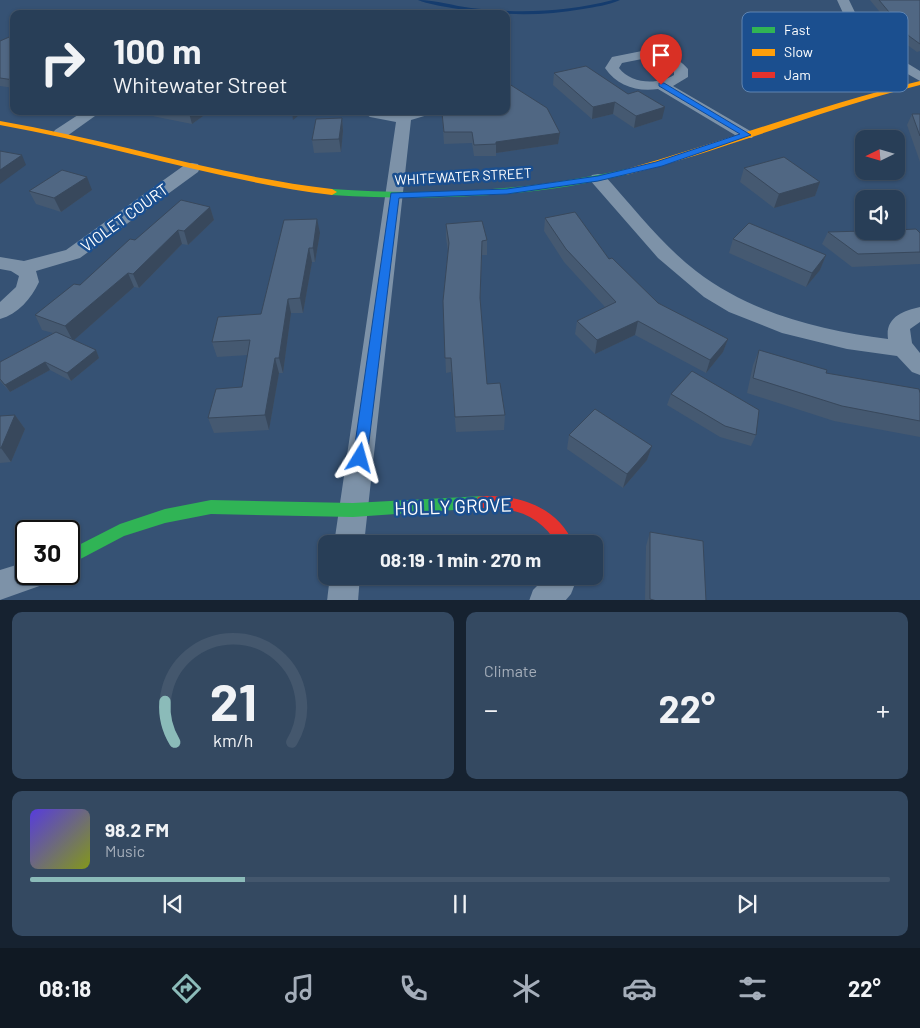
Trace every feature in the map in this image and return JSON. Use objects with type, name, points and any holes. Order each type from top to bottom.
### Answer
[{"type":"street","points":[[843,0],[849,12]]},
{"type":"street","points":[[908,70],[920,77]]},
{"type":"street","points":[[661,85],[746,135]]},
{"type":"street","name":"WHITEWATER STREET","points":[[0,123],[61,133],[192,168],[280,186],[394,195],[507,191],[598,179],[659,164],[850,100],[883,92]]},
{"type":"street","points":[[61,133],[89,115]]},
{"type":"street","points":[[378,115],[404,117],[411,115]]},
{"type":"street","points":[[350,535],[404,117]]},
{"type":"street","name":"VIOLET COURT","points":[[0,263],[14,264],[23,268],[73,254],[192,168]]},
{"type":"street","points":[[598,179],[668,257],[690,277],[720,296],[752,313],[789,326],[856,343],[903,349]]},
{"type":"street","points":[[0,312],[15,303],[25,293],[30,283],[29,274],[23,268]]},
{"type":"street","points":[[920,314],[906,318],[899,326],[898,337],[903,349],[920,366]]},
{"type":"street","name":"HOLLY GROVE","points":[[80,552],[120,531],[165,516],[211,507],[353,510],[500,501],[518,503],[534,508],[547,518],[561,535]]},
{"type":"street","points":[[0,585],[15,580]]},
{"type":"street","points":[[342,600],[344,585]]},
{"type":"street","points":[[544,600],[559,585]]},
{"type":"building","points":[[879,0],[920,0],[920,44],[908,35],[908,12],[889,12]]},
{"type":"building","points":[[10,37],[10,79],[0,78],[0,41]]},
{"type":"building","points":[[586,66],[628,94],[638,91],[665,107],[636,116],[615,102],[593,107],[554,73]]},
{"type":"building","points":[[510,85],[547,108],[560,133],[496,142],[496,144],[474,145],[472,132],[444,132],[442,115],[510,115]]},
{"type":"building","points":[[912,114],[920,114],[920,136]]},
{"type":"building","points":[[342,118],[339,139],[312,140],[316,119]]},
{"type":"building","points":[[0,151],[22,155],[0,170]]},
{"type":"building","points":[[784,157],[820,182],[779,194],[744,168]]},
{"type":"building","points":[[62,170],[87,177],[54,198],[29,191]]},
{"type":"building","points":[[181,200],[210,207],[184,231],[178,230],[133,274],[128,273],[65,326],[35,315],[74,284],[80,285],[130,239],[135,240]]},
{"type":"building","points":[[575,212],[609,259],[612,258],[658,303],[728,339],[710,360],[638,321],[597,340],[577,321],[616,302],[566,249],[545,218]]},
{"type":"building","points":[[317,219],[313,248],[309,248],[300,298],[288,299],[279,358],[275,358],[265,415],[208,418],[216,389],[242,387],[250,340],[212,342],[218,317],[261,314],[284,220]]},
{"type":"building","points":[[482,221],[487,240],[482,241],[480,298],[487,384],[500,383],[505,415],[455,417],[451,358],[445,358],[443,301],[449,243],[446,224]]},
{"type":"building","points":[[749,223],[826,255],[812,273],[733,239]]},
{"type":"building","points":[[916,229],[920,233],[920,252],[858,254],[828,232],[855,231],[855,240],[905,240],[905,230]]},
{"type":"building","points":[[56,332],[96,350],[67,373],[45,362],[5,385],[0,379],[0,362]]},
{"type":"building","points":[[759,350],[827,370],[826,373],[919,389],[920,421],[842,406],[753,378]]},
{"type":"building","points":[[692,371],[759,410],[756,435],[725,426],[671,394]]},
{"type":"building","points":[[595,409],[652,446],[627,474],[569,435]]},
{"type":"building","points":[[15,415],[1,448],[0,448],[0,416]]},
{"type":"building","points":[[650,532],[703,541],[706,600],[650,599]]},
{"type":"waterway","points":[[420,0],[477,10]]},
{"type":"waterway","points":[[510,13],[544,13],[594,6],[618,0]]},
{"type":"traffic: fast","points":[[332,192],[406,196],[480,194],[554,186],[626,172]]},
{"type":"traffic: fast","points":[[80,552],[120,531],[165,516],[211,507],[353,510],[483,502]]},
{"type":"traffic: slow","points":[[908,86],[920,83]]},
{"type":"traffic: slow","points":[[626,172],[883,92]]},
{"type":"traffic: slow","points":[[0,123],[42,130],[248,179],[332,192]]},
{"type":"traffic: jam","points":[[483,502],[508,503],[532,510],[551,523],[560,535]]},
{"type":"route","points":[[360,458],[394,195],[448,195],[557,186],[598,179],[659,164],[746,135],[661,85]]}]
